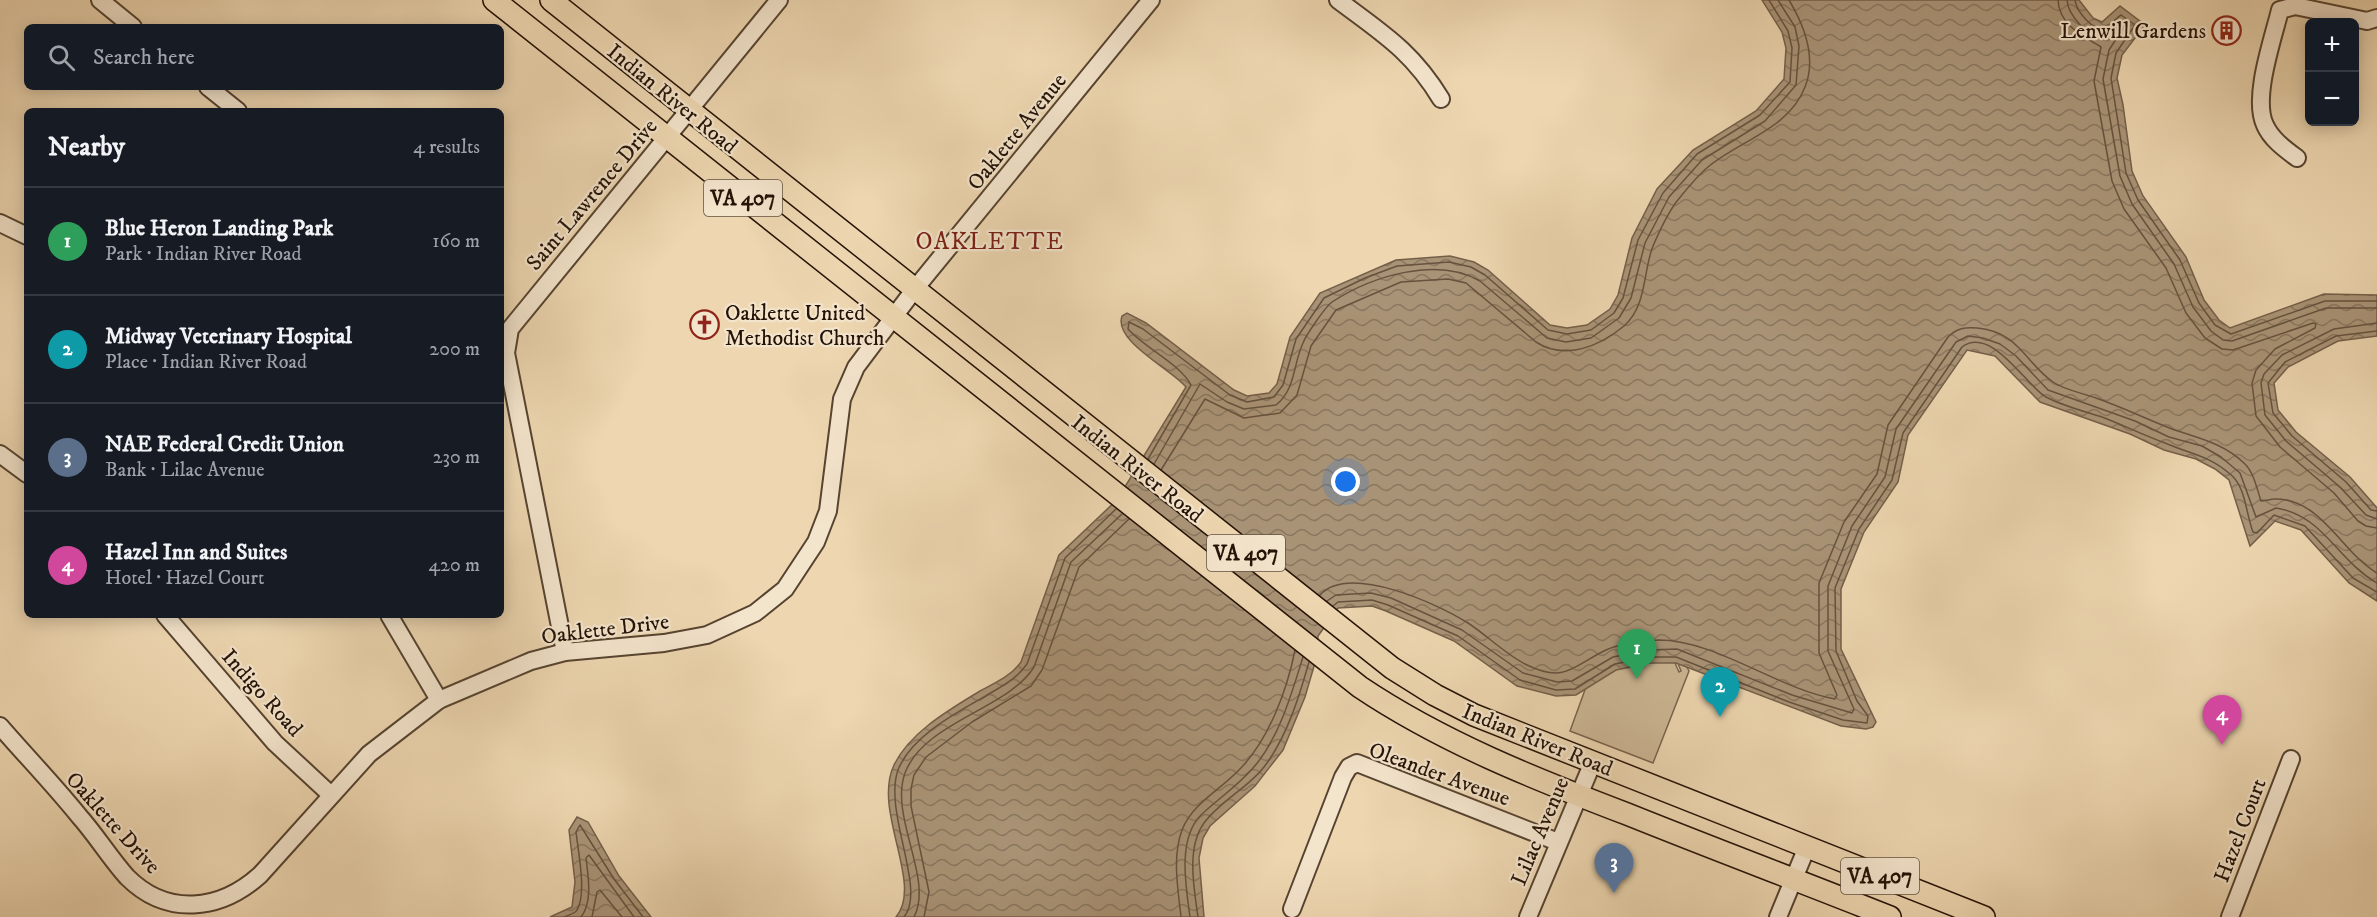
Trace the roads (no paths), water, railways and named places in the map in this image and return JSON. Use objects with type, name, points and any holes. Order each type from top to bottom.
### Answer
[{"type":"main road","name":"Indian River Road","points":[[494,0],[1360,687],[1387,705],[1438,734],[1578,795],[1890,917]]},
{"type":"main road","name":"Indian River Road","points":[[551,0],[1085,426],[1408,679],[1474,714],[1984,917]]},
{"type":"street","points":[[100,0],[129,24]]},
{"type":"street","name":"Saint Lawrence Drive","points":[[565,652],[506,353],[505,325],[668,137],[778,0]]},
{"type":"street","name":"Oaklette Avenue","points":[[914,290],[1151,0]]},
{"type":"street","points":[[1338,0],[1405,50],[1425,74],[1441,99]]},
{"type":"street","points":[[2297,158],[2274,137],[2261,114],[2263,85],[2280,10],[2295,6],[2367,21],[2377,18]]},
{"type":"street","points":[[212,90],[234,108]]},
{"type":"street","points":[[0,223],[24,235]]},
{"type":"street","name":"Oaklette Drive","points":[[0,726],[78,815],[128,879],[166,903],[201,907],[217,904],[244,889],[260,875],[331,795],[387,738],[439,700],[531,661],[565,652],[664,643],[706,635],[755,613],[785,589],[816,542],[828,511],[842,399],[856,367],[914,290]]},
{"type":"street","points":[[0,454],[24,472]]},
{"type":"street","name":"Indigo Road","points":[[168,618],[275,743],[331,795]]},
{"type":"street","points":[[391,618],[439,700]]},
{"type":"street","name":"Hazel Court","points":[[2230,917],[2291,759]]},
{"type":"street","name":"Lilac Avenue","points":[[1528,917],[1593,762]]},
{"type":"street","name":"Oleander Avenue","points":[[1292,909],[1343,777],[1349,767],[1357,763],[1558,842]]},
{"type":"street","points":[[1778,917],[1807,847]]},
{"type":"water","points":[[1762,0],[2079,0],[2093,18],[2102,22],[2120,6],[2145,25],[2122,55],[2117,78],[2132,171],[2143,196],[2186,257],[2204,300],[2219,320],[2230,328],[2324,294],[2377,295],[2377,336],[2338,341],[2288,367],[2274,383],[2278,410],[2296,432],[2350,477],[2377,508],[2377,601],[2349,583],[2301,530],[2275,521],[2250,546],[2229,480],[2215,469],[2196,459],[2164,450],[2130,434],[2040,402],[1995,356],[1967,350],[1908,435],[1898,482],[1864,532],[1841,589],[1841,649],[1876,722],[1873,727],[1866,729],[1841,726],[1676,663],[1650,663],[1616,670],[1576,695],[1556,696],[1517,686],[1454,641],[1386,611],[1372,606],[1338,608],[1318,636],[1317,656],[1305,697],[1283,750],[1255,786],[1210,826],[1203,838],[1199,858],[1204,917],[896,917],[903,903],[904,886],[889,804],[889,783],[894,765],[910,742],[931,723],[1008,675],[1021,662],[1059,555],[1122,495],[1186,387],[1134,345],[1126,335],[1122,325],[1122,316],[1127,313],[1146,323],[1234,390],[1247,396],[1269,393],[1277,384],[1290,337],[1320,293],[1396,260],[1450,256],[1474,262],[1488,270],[1550,325],[1567,328],[1587,325],[1610,309],[1618,295],[1632,238],[1657,189],[1693,150],[1756,111],[1784,79],[1786,48],[1782,32]]},
{"type":"water","points":[[577,817],[588,822],[619,876],[651,917],[550,917],[572,907],[575,882],[569,830]]},
{"type":"place","name":"Lenwill Gardens","points":[[2227,30]]},
{"type":"place","name":"Oaklette United Methodist Church","points":[[704,325]]},
{"type":"place","name":"Blue Heron Landing Park","points":[[1637,679]]},
{"type":"place","name":"Midway Veterinary Hospital","points":[[1720,717]]},
{"type":"place","name":"Hazel Inn and Suites","points":[[2222,745]]},
{"type":"place","name":"NAE Federal Credit Union","points":[[1614,893]]},
{"type":"district","name":"OAKLETTE","points":[[990,241]]}]
